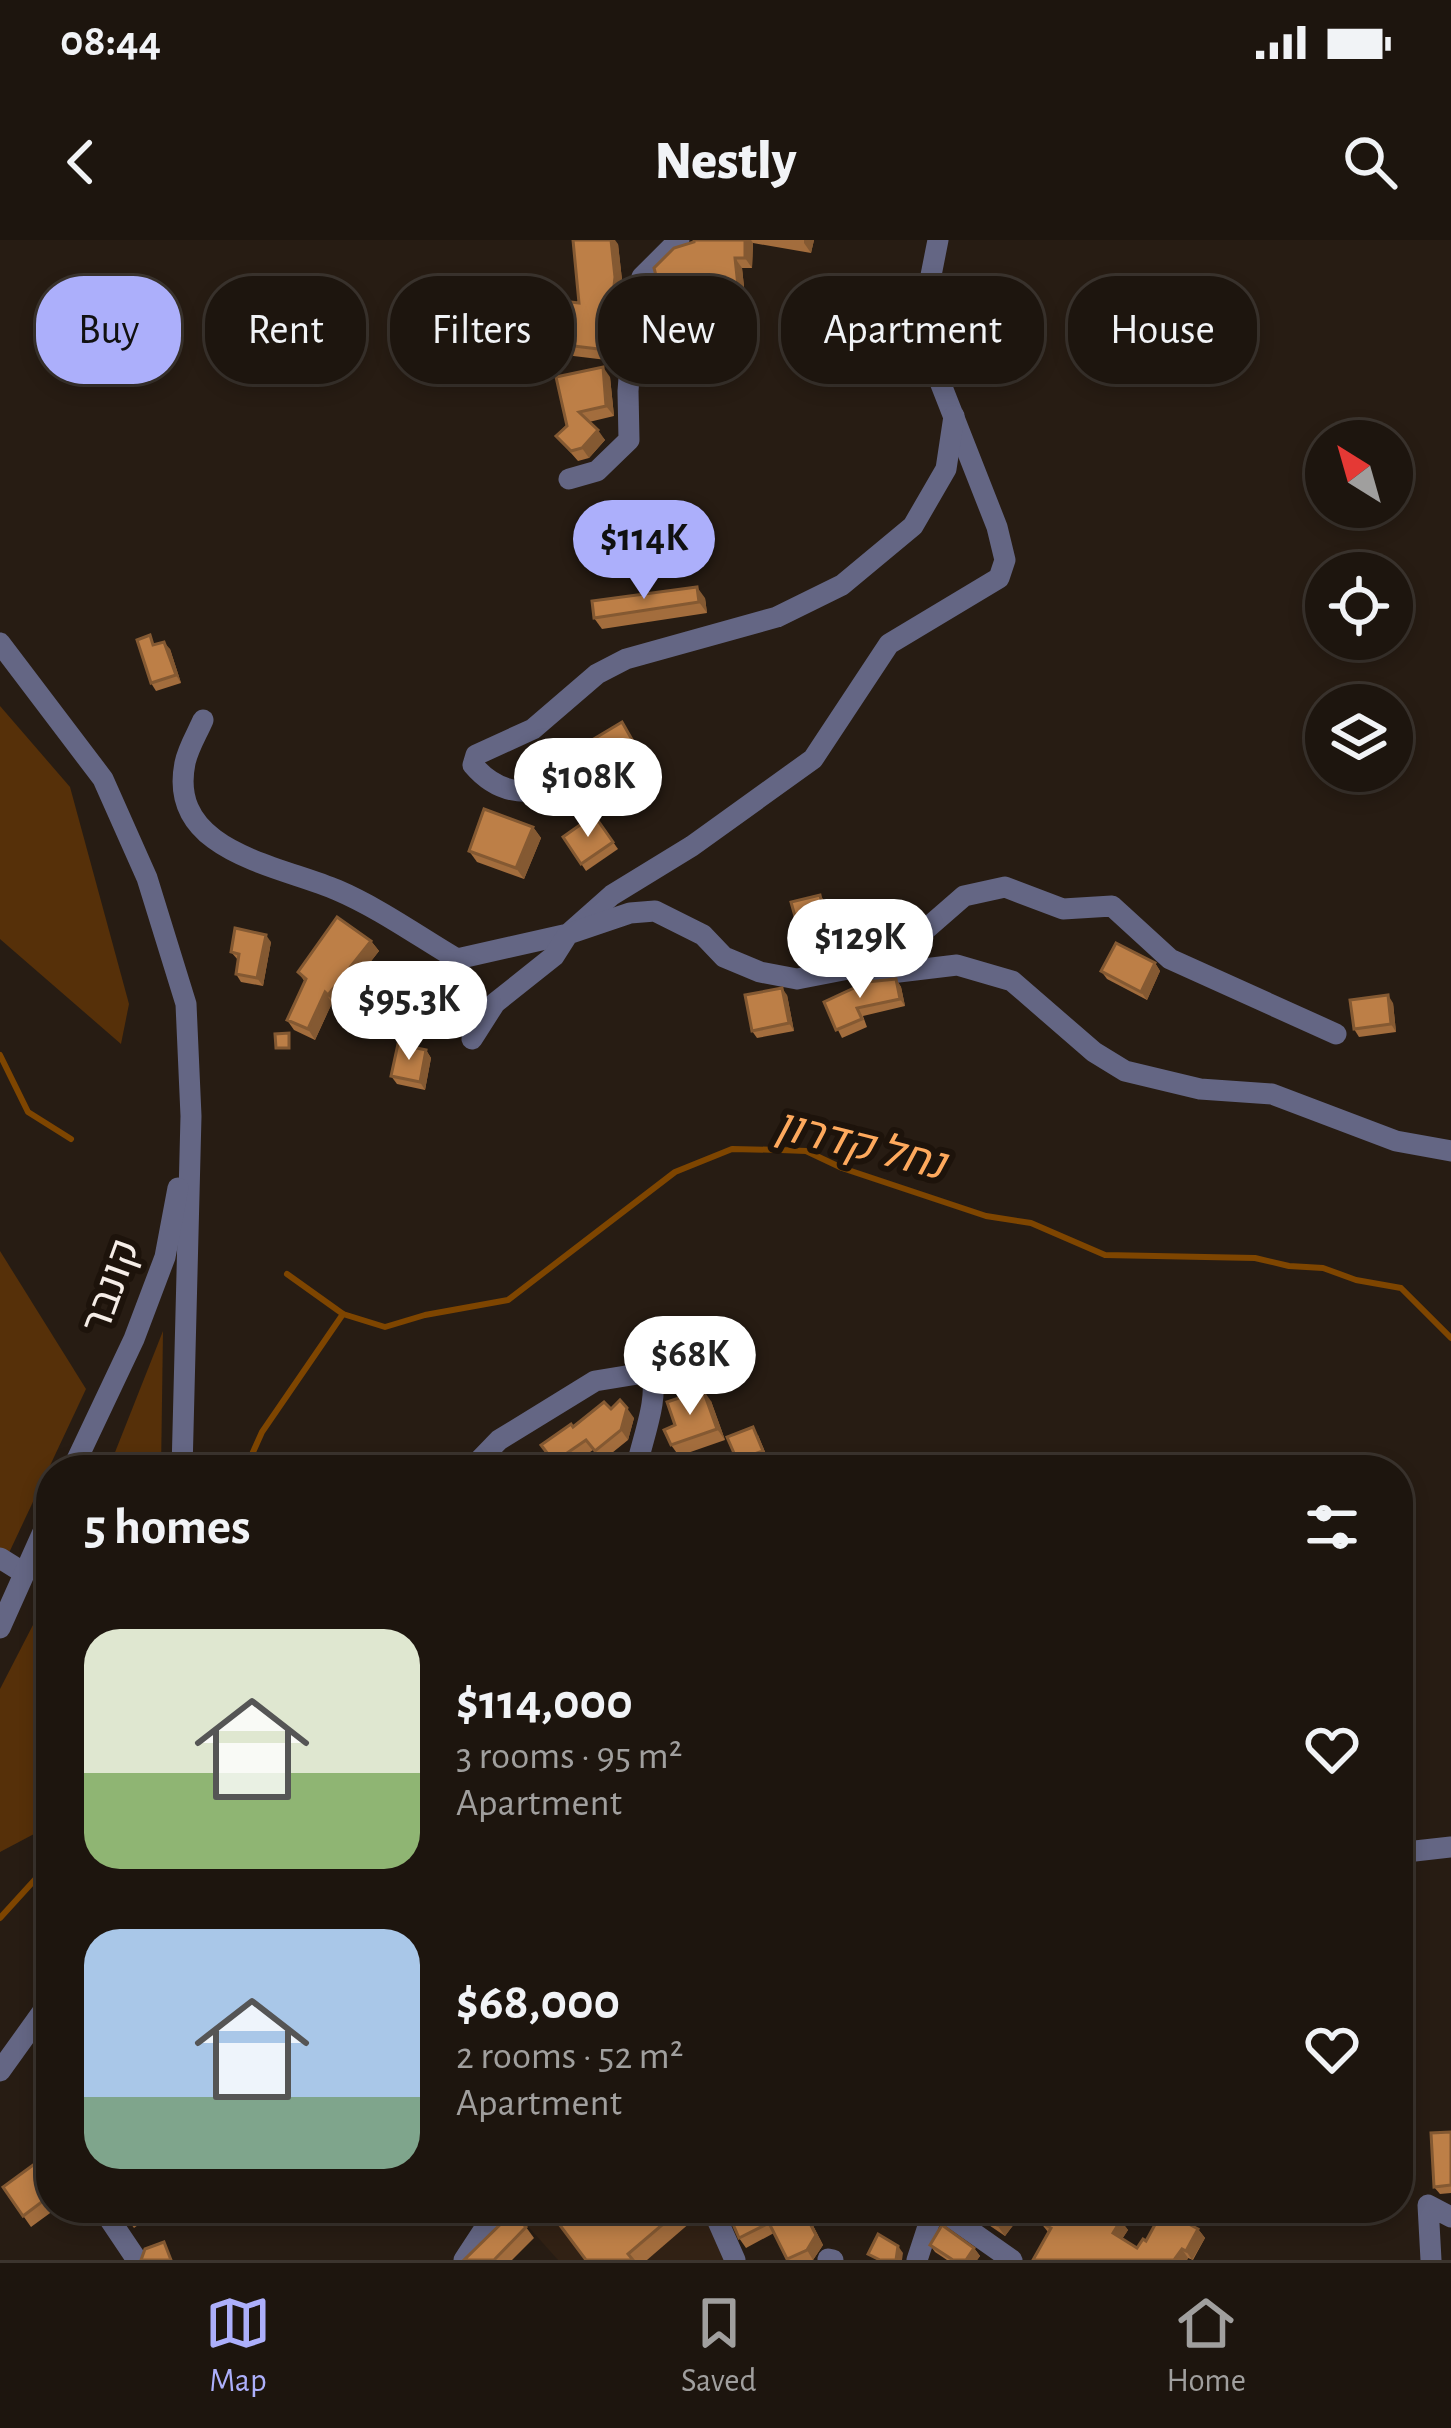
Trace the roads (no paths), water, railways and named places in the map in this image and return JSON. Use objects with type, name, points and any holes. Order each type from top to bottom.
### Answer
[{"type":"street","points":[[568,479],[597,472],[629,440],[635,299],[642,277],[679,240]]},
{"type":"street","points":[[472,1039],[495,1003],[554,956],[568,934],[612,895],[692,846],[812,759],[889,644],[999,578],[1005,560],[997,527],[920,331],[938,240]]},
{"type":"street","points":[[588,776],[528,794],[504,789],[473,765],[476,755],[533,729],[597,674],[626,659],[777,617],[842,585],[913,526],[946,469],[954,416]]},
{"type":"street","points":[[0,644],[103,779],[147,878],[186,1004],[191,1116],[182,1455]]},
{"type":"street","points":[[202,720],[185,760],[182,793],[204,833],[240,856],[339,891],[457,959],[655,911],[703,935],[724,957],[760,972],[797,979],[874,964],[910,944],[964,896],[1005,886],[1063,909],[1112,906],[1170,959],[1336,1034]]},
{"type":"street","points":[[874,964],[882,974],[957,964],[1012,981],[1094,1052],[1126,1071],[1200,1089],[1272,1094],[1396,1141],[1451,1151]]},
{"type":"street","name":"קונבר","points":[[79,1455],[134,1339],[165,1257],[191,1116]]},
{"type":"street","points":[[484,1455],[499,1440],[595,1381],[650,1372],[656,1398],[648,1412],[640,1455]]},
{"type":"street","points":[[0,1628],[36,1547]]},
{"type":"street","points":[[0,1558],[24,1573]]},
{"type":"street","points":[[1413,1851],[1451,1847]]},
{"type":"street","points":[[0,2071],[36,2021]]},
{"type":"street","points":[[1431,2260],[1428,2205],[1451,2217]]},
{"type":"street","points":[[112,2223],[137,2260]]},
{"type":"street","points":[[464,2260],[494,2223]]},
{"type":"street","points":[[719,2223],[735,2260]]},
{"type":"street","points":[[917,2260],[931,2223]]},
{"type":"street","points":[[958,2223],[1012,2260]]},
{"type":"waterway","name":"נחל קדרון","points":[[0,1055],[28,1112],[71,1139]]},
{"type":"waterway","name":"נחל קדרון","points":[[287,1274],[343,1314],[385,1327],[508,1300],[675,1172],[732,1149],[806,1151],[842,1168],[986,1216],[1031,1223],[1105,1255],[1255,1258],[1323,1268],[1401,1288],[1451,1338]]},
{"type":"waterway","points":[[252,1455],[262,1432],[343,1314]]},
{"type":"waterway","points":[[0,1918],[36,1878]]}]
